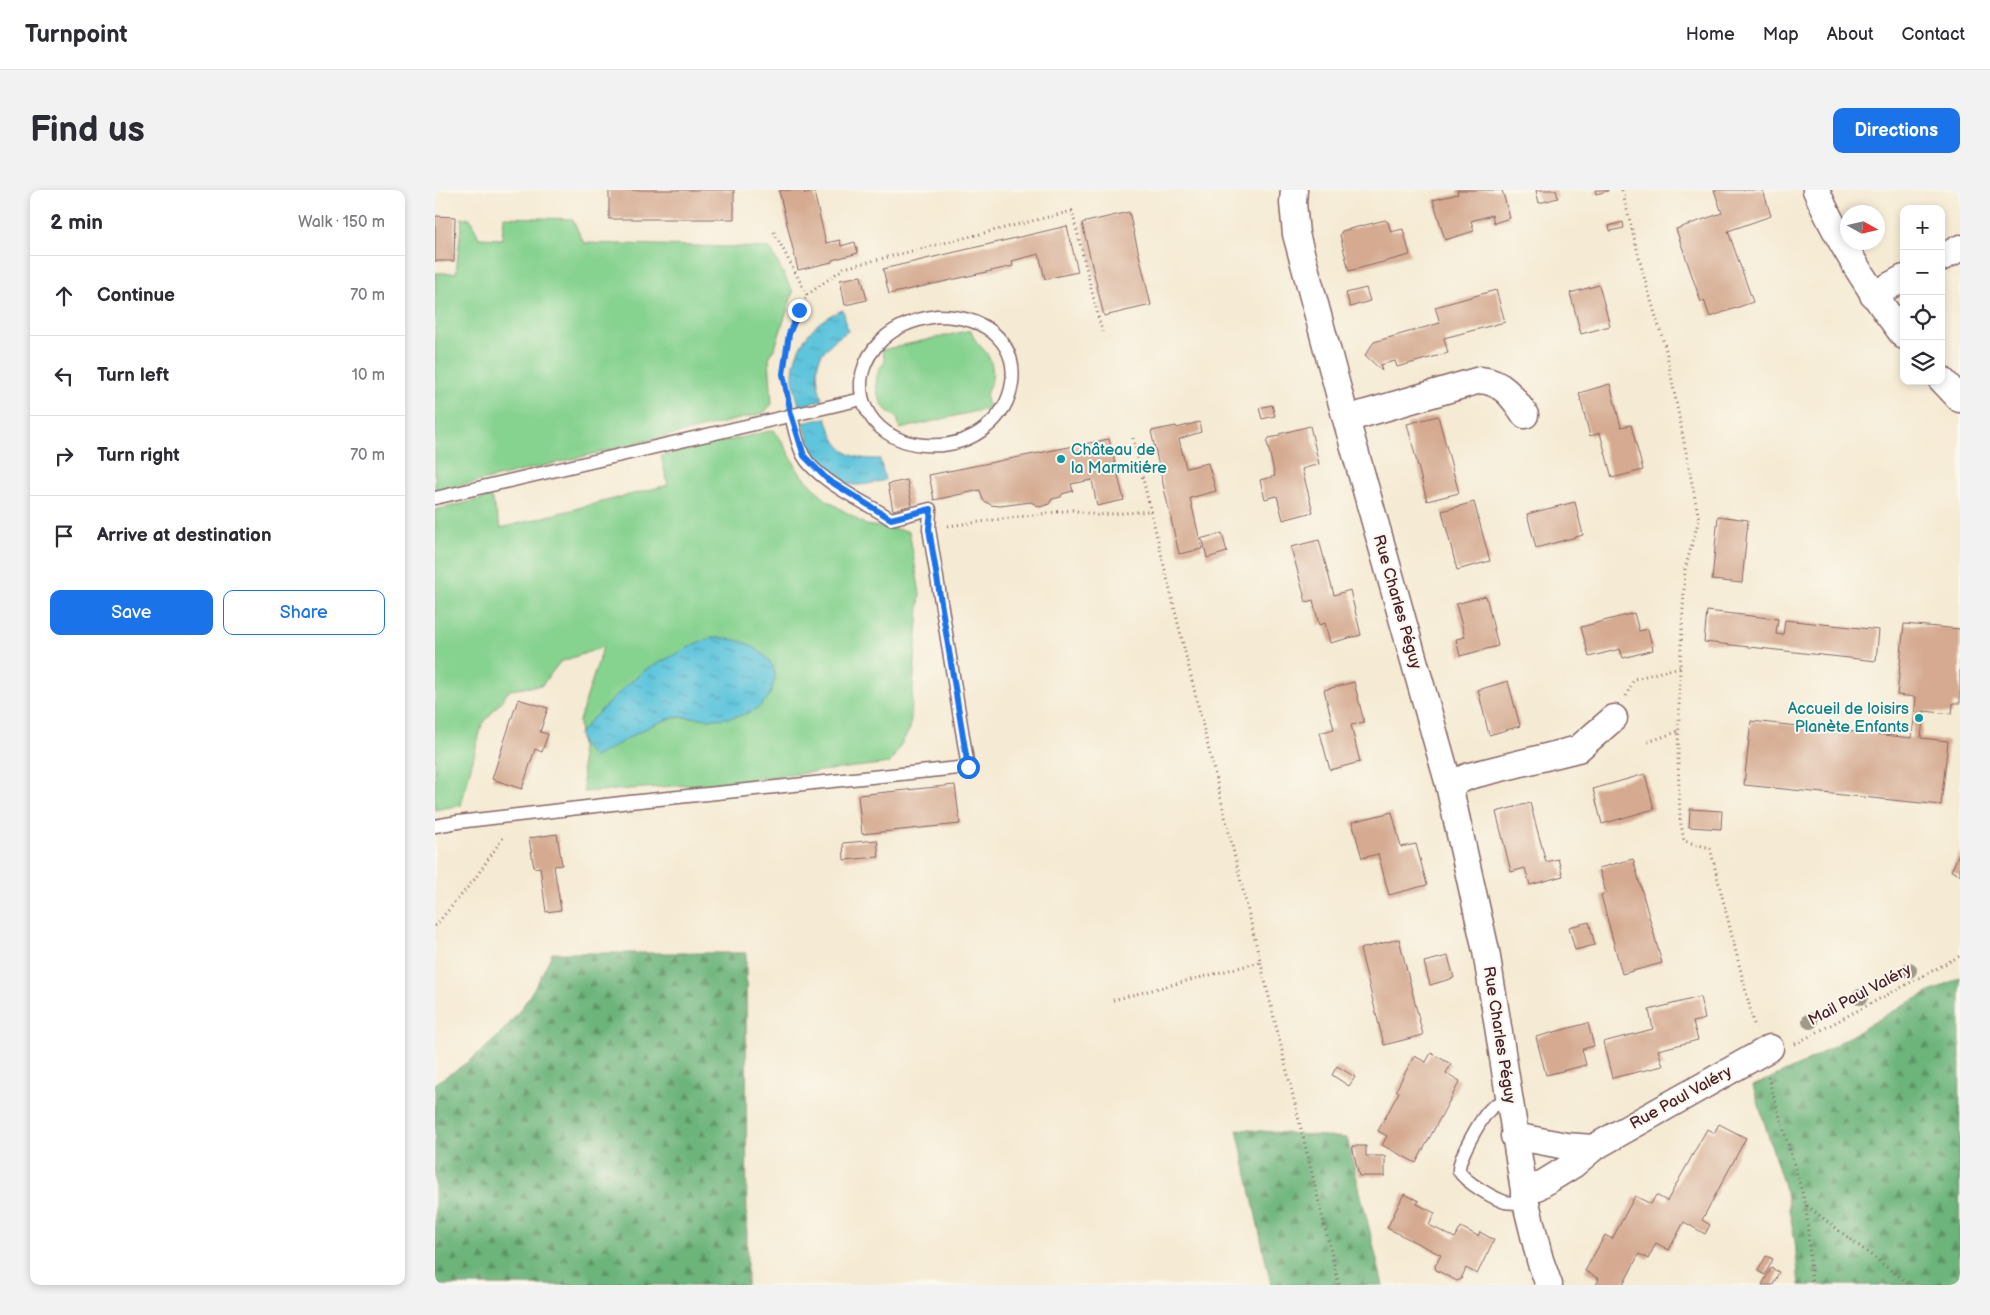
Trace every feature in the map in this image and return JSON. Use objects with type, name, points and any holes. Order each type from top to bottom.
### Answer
[{"type":"street","name":"Rue Charles Péguy","points":[[1294,190],[1293,203],[1296,234],[1346,420],[1449,785],[1486,951],[1525,1199],[1539,1260],[1549,1285]]},
{"type":"street","points":[[1816,190],[1838,236],[1873,295],[1900,331]]},
{"type":"street","points":[[1945,256],[1960,248]]},
{"type":"street","points":[[1873,295],[1900,280]]},
{"type":"street","points":[[1346,420],[1480,380],[1491,381],[1505,388],[1525,415]]},
{"type":"street","points":[[1945,384],[1960,399]]},
{"type":"street","points":[[1449,785],[1469,776],[1578,749],[1614,718]]},
{"type":"street","name":"Rue Paul Valéry","points":[[1525,1199],[1573,1165],[1593,1148],[1764,1050]]},
{"type":"street","points":[[1514,1136],[1593,1148]]},
{"type":"lane","points":[[952,316],[979,324],[1000,340],[1012,363],[1012,388],[1001,412],[980,432],[952,443],[922,445],[895,438],[874,421],[862,399],[862,373],[873,349],[895,330],[922,318],[952,316]]},
{"type":"lane","points":[[435,498],[862,399]]},
{"type":"lane","points":[[435,826],[518,815],[968,767],[929,529],[931,509],[891,519],[843,490],[818,472],[804,456],[791,414]]},
{"type":"lane","points":[[1508,1099],[1493,1106],[1484,1116],[1461,1159],[1459,1171],[1465,1180],[1498,1200],[1509,1202],[1525,1199]]},
{"type":"path","points":[[1622,190],[1666,350],[1699,519],[1685,569],[1680,667],[1680,818],[1684,841],[1710,848],[1806,1205],[1812,1285]]},
{"type":"path","points":[[791,414],[783,374],[789,334],[807,295],[844,268],[1072,211],[1102,332]]},
{"type":"path","points":[[774,232],[807,295]]},
{"type":"path","points":[[1133,438],[1339,1285]]},
{"type":"path","points":[[929,529],[1072,510],[1097,515],[1151,511]]},
{"type":"path","points":[[1614,718],[1634,679],[1680,667]]},
{"type":"path","points":[[1648,742],[1679,732]]},
{"type":"path","points":[[435,926],[474,880],[518,815]]},
{"type":"path","name":"Mail Paul Valéry","points":[[1764,1050],[1784,1050],[1960,956]]},
{"type":"path","points":[[1113,1000],[1260,962]]},
{"type":"path","points":[[1806,1205],[1910,1285]]},
{"type":"green space","points":[[504,217],[572,219],[584,243],[770,248],[793,292],[776,345],[769,358],[772,404],[764,413],[435,492],[435,273],[456,273],[462,218],[470,218],[479,238],[502,239]]},
{"type":"green space","points":[[971,330],[975,340],[988,355],[992,366],[992,380],[986,397],[989,408],[900,429],[897,417],[885,408],[877,392],[877,376],[885,362],[882,350]]},
{"type":"green space","points":[[774,430],[799,472],[825,499],[866,525],[909,531],[920,594],[910,729],[890,763],[719,783],[584,792],[579,721],[603,647],[560,662],[542,685],[510,690],[482,725],[461,805],[435,810],[435,510],[491,497],[501,528],[668,485],[661,456]]},
{"type":"green space","points":[[552,953],[746,953],[747,1285],[435,1285],[435,1083],[474,1057],[505,1028],[530,995]]},
{"type":"green space","points":[[1960,977],[1959,1285],[1799,1285],[1795,1241],[1786,1193],[1753,1086],[1804,1063],[1902,1006]]},
{"type":"green space","points":[[1237,1129],[1347,1138],[1383,1285],[1271,1285]]},
{"type":"water","points":[[843,310],[848,331],[829,345],[823,352],[817,367],[822,400],[799,406],[793,375],[797,353],[815,327],[833,314]]},
{"type":"water","points":[[826,418],[834,438],[844,450],[851,455],[859,457],[880,459],[885,480],[862,485],[846,484],[836,480],[828,473],[815,455],[803,423]]},
{"type":"water","points":[[711,638],[722,638],[745,643],[759,651],[771,663],[775,677],[774,682],[771,692],[760,706],[734,717],[669,719],[650,726],[594,757],[582,745],[579,734],[589,722],[645,670],[699,642]]},
{"type":"building","points":[[609,190],[734,190],[734,219],[609,219]]},
{"type":"building","points":[[804,190],[805,194],[814,192],[826,243],[840,240],[841,246],[855,242],[858,253],[832,260],[832,262],[798,270],[779,191]]},
{"type":"building","points":[[1457,190],[1502,190],[1510,218],[1494,223],[1492,215],[1471,221],[1474,231],[1445,240],[1433,200],[1458,194]]},
{"type":"building","points":[[1536,190],[1556,190],[1558,198],[1539,203]]},
{"type":"building","points":[[1595,190],[1608,190],[1608,191],[1596,194]]},
{"type":"building","points":[[1714,190],[1763,190],[1771,216],[1728,231],[1753,302],[1710,317],[1704,300],[1701,302],[1676,229],[1722,213]]},
{"type":"building","points":[[1129,212],[1151,305],[1104,316],[1082,223]]},
{"type":"building","points":[[435,216],[455,217],[454,261],[435,261]]},
{"type":"building","points":[[1385,220],[1388,222],[1391,232],[1403,229],[1410,255],[1349,271],[1340,235],[1342,231]]},
{"type":"building","points":[[1623,222],[1624,228],[1610,231],[1609,226]]},
{"type":"building","points":[[1067,226],[1078,272],[1045,279],[1039,254],[1012,261],[1013,266],[889,294],[883,269]]},
{"type":"building","points":[[861,276],[867,300],[845,305],[840,280]]},
{"type":"building","points":[[1599,285],[1610,326],[1581,334],[1570,293]]},
{"type":"building","points":[[1366,288],[1370,301],[1350,307],[1346,293]]},
{"type":"building","points":[[1496,290],[1505,322],[1444,338],[1448,353],[1397,367],[1395,361],[1380,365],[1382,371],[1365,355],[1374,342],[1440,323],[1435,307]]},
{"type":"building","points":[[1610,384],[1621,427],[1631,425],[1643,470],[1612,478],[1600,433],[1590,436],[1579,393]]},
{"type":"building","points":[[1272,405],[1275,416],[1262,419],[1259,408]]},
{"type":"building","points":[[1438,416],[1459,493],[1427,501],[1407,424]]},
{"type":"building","points":[[1199,422],[1201,432],[1179,439],[1186,468],[1208,463],[1216,491],[1190,498],[1202,549],[1179,554],[1151,431],[1176,426],[1177,428]]},
{"type":"building","points":[[1310,426],[1319,464],[1302,469],[1313,512],[1283,520],[1277,496],[1265,499],[1260,480],[1275,476],[1267,442],[1269,438],[1279,436],[1279,434]]},
{"type":"building","name":"Château de la Marmitiére","points":[[1109,439],[1124,500],[1097,506],[1092,480],[1071,484],[1073,491],[1062,494],[1061,497],[1052,499],[1049,504],[1040,507],[1031,502],[1000,506],[991,505],[983,500],[980,490],[934,500],[929,475]]},
{"type":"building","points":[[907,480],[912,505],[893,510],[888,484]]},
{"type":"building","points":[[1474,502],[1490,561],[1457,570],[1442,511]]},
{"type":"building","points":[[1575,502],[1583,535],[1536,548],[1527,514]]},
{"type":"building","points":[[1718,516],[1748,520],[1742,583],[1712,580]]},
{"type":"building","points":[[1222,533],[1227,552],[1207,558],[1203,541],[1200,539]]},
{"type":"building","points":[[1319,540],[1334,595],[1350,590],[1361,635],[1330,643],[1325,623],[1319,625],[1313,600],[1306,602],[1291,547]]},
{"type":"building","points":[[1486,596],[1498,646],[1460,656],[1456,639],[1465,637],[1456,604]]},
{"type":"building","points":[[1707,611],[1778,619],[1776,634],[1783,635],[1785,620],[1879,630],[1876,661],[1704,642]]},
{"type":"building","points":[[1634,613],[1639,631],[1648,629],[1653,650],[1623,658],[1620,649],[1589,657],[1581,627]]},
{"type":"building","name":"Accueil de loisirs Planète Enfants","points":[[1904,624],[1960,629],[1960,703],[1953,703],[1952,714],[1924,711],[1921,738],[1948,741],[1941,805],[1744,785],[1751,721],[1912,738],[1916,697],[1897,695]]},
{"type":"building","points":[[1508,681],[1520,726],[1489,735],[1478,690]]},
{"type":"building","points":[[1354,682],[1364,722],[1351,725],[1360,762],[1330,770],[1320,733],[1334,729],[1324,690]]},
{"type":"building","points":[[518,699],[548,708],[540,732],[548,734],[542,752],[535,749],[522,789],[492,779]]},
{"type":"building","points":[[1645,774],[1654,809],[1602,824],[1593,789]]},
{"type":"building","points":[[955,785],[960,824],[862,834],[858,795]]},
{"type":"building","points":[[1530,803],[1546,862],[1558,859],[1563,876],[1530,885],[1525,868],[1511,872],[1496,812]]},
{"type":"building","points":[[1690,809],[1722,811],[1721,829],[1689,827]]},
{"type":"building","points":[[1392,812],[1401,847],[1416,844],[1427,885],[1389,895],[1378,854],[1362,858],[1352,822]]},
{"type":"building","points":[[557,834],[562,865],[554,866],[561,910],[546,912],[540,867],[534,868],[529,838]]},
{"type":"building","points":[[877,840],[879,857],[844,860],[843,843]]},
{"type":"building","points":[[1960,851],[1960,875],[1951,871]]},
{"type":"building","points":[[1633,859],[1662,963],[1622,974],[1601,895],[1606,893],[1599,868]]},
{"type":"building","points":[[1589,922],[1595,945],[1575,950],[1569,927]]},
{"type":"building","points":[[1399,939],[1423,1035],[1384,1045],[1360,949]]},
{"type":"building","points":[[1448,956],[1454,978],[1430,985],[1424,962]]},
{"type":"building","points":[[1700,997],[1705,1019],[1693,1022],[1698,1040],[1658,1050],[1663,1066],[1612,1078],[1603,1042],[1653,1029],[1649,1010]]},
{"type":"building","points":[[1588,1023],[1594,1046],[1582,1049],[1586,1065],[1546,1075],[1536,1037]]},
{"type":"building","points":[[1431,1053],[1451,1064],[1446,1073],[1460,1081],[1416,1163],[1382,1145],[1387,1136],[1378,1131],[1399,1092],[1396,1090],[1414,1056],[1426,1062]]},
{"type":"building","points":[[1337,1066],[1355,1077],[1349,1086],[1332,1075]]},
{"type":"building","points":[[1719,1124],[1746,1138],[1702,1220],[1710,1225],[1705,1234],[1684,1222],[1669,1250],[1656,1243],[1648,1259],[1639,1254],[1623,1285],[1596,1285],[1599,1279],[1585,1271],[1605,1235],[1612,1239],[1635,1196],[1651,1204],[1656,1195],[1667,1201],[1707,1129],[1714,1133]]},
{"type":"building","points":[[1352,1146],[1366,1146],[1366,1156],[1385,1156],[1385,1176],[1359,1176]]},
{"type":"building","points":[[1404,1194],[1419,1201],[1417,1204],[1435,1213],[1429,1225],[1455,1238],[1461,1227],[1478,1236],[1480,1232],[1494,1240],[1477,1274],[1466,1268],[1461,1279],[1457,1281],[1436,1270],[1435,1266],[1441,1255],[1387,1228]]},
{"type":"building","points":[[1766,1256],[1773,1259],[1765,1275],[1758,1271]]},
{"type":"building","points":[[1771,1268],[1779,1272],[1773,1285],[1762,1285]]},
{"type":"place","name":"Château de la Marmitiére","points":[[1061,459]]},
{"type":"place","name":"Accueil de loisirs Planète Enfants","points":[[1919,718]]},
{"type":"route","points":[[799,310],[789,334],[783,374],[796,435],[804,456],[828,480],[891,519],[931,509],[929,529],[968,767]]}]
